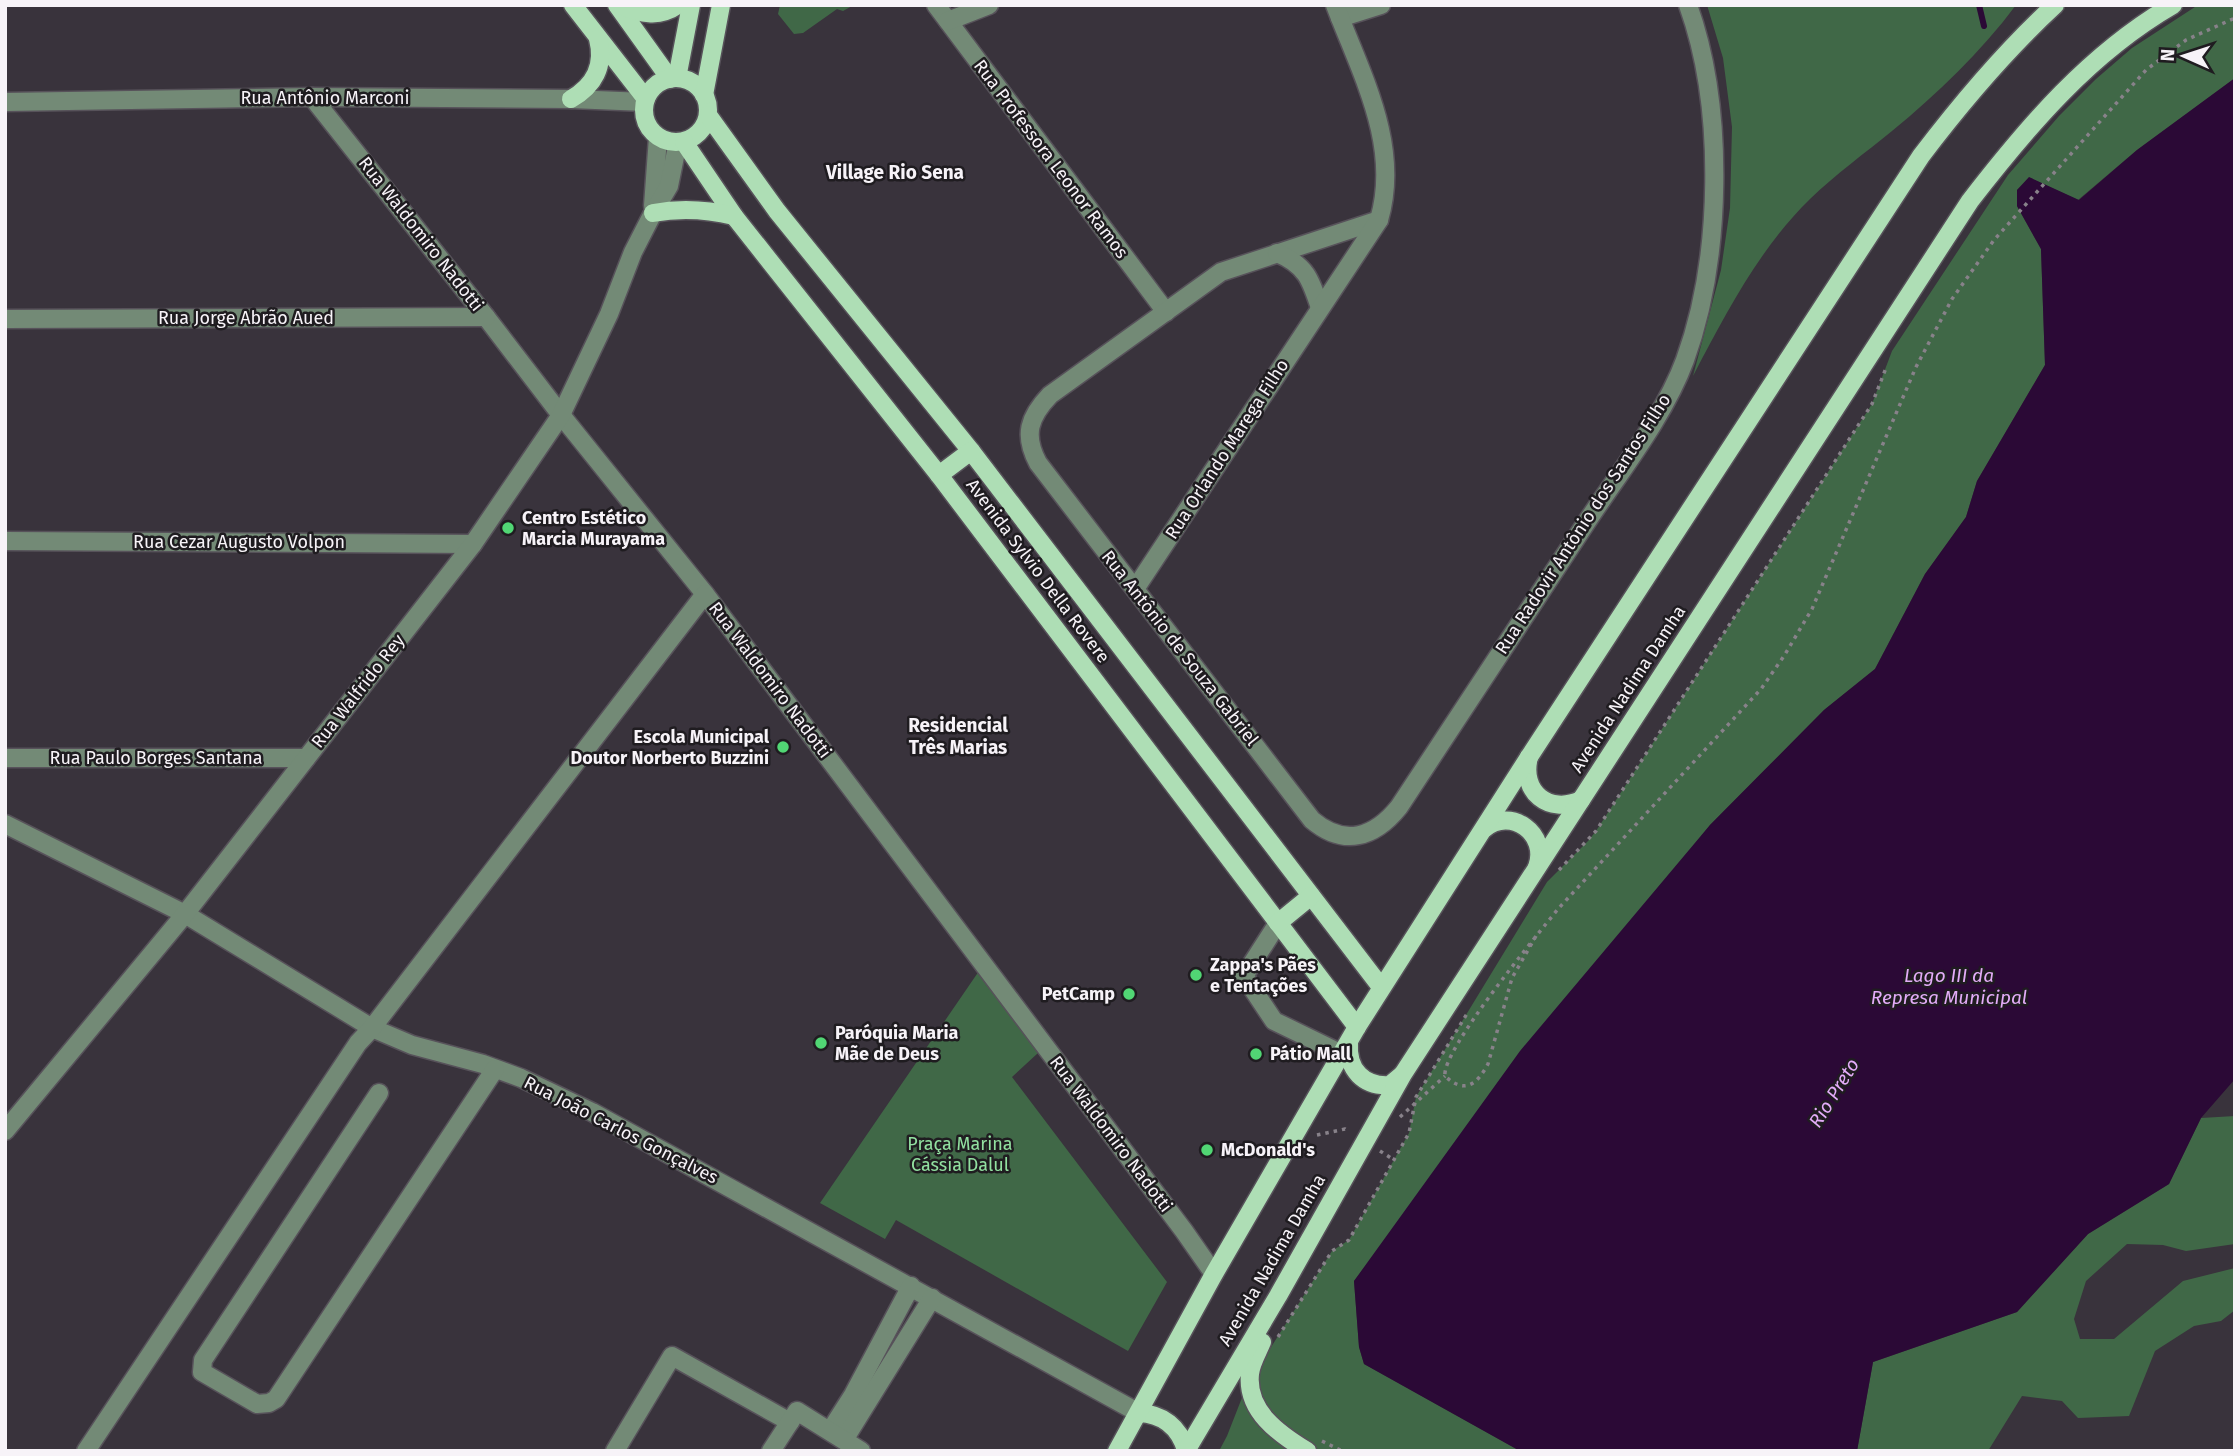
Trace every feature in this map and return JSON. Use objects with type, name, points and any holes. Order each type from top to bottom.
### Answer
[{"type":"main road","points":[[573,5],[646,101]]},
{"type":"main road","points":[[618,5],[651,14],[662,13],[678,5]]},
{"type":"main road","points":[[618,5],[674,78]]},
{"type":"main road","points":[[674,78],[691,5]]},
{"type":"main road","points":[[704,94],[690,82],[674,78],[657,84],[646,101],[645,120],[658,137],[670,142],[681,142],[699,132],[708,116],[704,94],[721,5]]},
{"type":"main road","points":[[1117,1451],[1214,1274],[1357,1027],[1529,757],[1921,156],[2000,59],[2055,5]]},
{"type":"main road","name":"Avenida Nadima Damha","points":[[1186,1450],[1278,1296],[1403,1074],[1970,201],[2046,108],[2120,41],[2167,6]]},
{"type":"main road","points":[[571,99],[585,91],[598,71],[600,48],[597,36]]},
{"type":"main road","name":"Avenida Sylvio Della Rovere","points":[[708,116],[777,211],[971,451],[1381,987]]},
{"type":"main road","name":"Avenida Sylvio Della Rovere","points":[[681,142],[734,216],[939,475],[1357,1027]]},
{"type":"main road","points":[[653,213],[675,209],[704,209],[734,216]]},
{"type":"main road","points":[[939,475],[971,451]]},
{"type":"main road","points":[[1529,757],[1529,783],[1539,797],[1555,805],[1581,800]]},
{"type":"main road","points":[[1481,831],[1503,820],[1527,827],[1538,843],[1540,852],[1535,871]]},
{"type":"main road","points":[[1278,923],[1311,896]]},
{"type":"main road","points":[[1346,1049],[1352,1068],[1362,1078],[1376,1085],[1390,1085],[1403,1074]]},
{"type":"main road","points":[[1278,1296],[1250,1374],[1252,1397],[1265,1420],[1283,1435],[1310,1444]]},
{"type":"main road","points":[[1139,1413],[1155,1415],[1169,1423],[1180,1435],[1186,1450]]},
{"type":"street","name":"Rua Professora Leonor Ramos","points":[[936,5],[1166,312]]},
{"type":"street","points":[[948,21],[989,5]]},
{"type":"street","points":[[1338,12],[1381,5]]},
{"type":"street","name":"Rua Radovir Antônio dos Santos Filho","points":[[1362,835],[1377,830],[1399,807],[1647,432],[1685,361],[1702,295],[1714,196],[1710,93],[1703,55],[1688,5]]},
{"type":"street","name":"Rua Orlando Marega Filho","points":[[1135,589],[1379,219],[1385,199],[1387,176],[1381,130],[1338,12]]},
{"type":"street","name":"Rua Antônio Marconi","points":[[5,102],[312,97],[646,101]]},
{"type":"street","name":"Rua Waldomiro Nadotti","points":[[312,97],[705,594],[1214,1274]]},
{"type":"street","name":"Rua Walfrido Rey","points":[[653,213],[658,137]]},
{"type":"street","name":"Rua Walfrido Rey","points":[[5,1132],[185,914],[473,544],[561,415],[609,314],[633,252],[669,186],[681,142]]},
{"type":"street","points":[[1166,312],[1221,272],[1379,219]]},
{"type":"street","points":[[1277,253],[1292,259],[1307,274],[1320,309]]},
{"type":"street","name":"Rua Antônio de Souza Gabriel","points":[[1166,312],[1051,395],[1034,414],[1030,426],[1032,452],[1312,820],[1326,832],[1343,836],[1362,835]]},
{"type":"street","name":"Rua Jorge Abrão Aued","points":[[5,319],[486,317]]},
{"type":"street","name":"Rua Cezar Augusto Volpon","points":[[5,541],[473,544]]},
{"type":"street","points":[[86,1451],[358,1042],[372,1028],[705,594]]},
{"type":"street","name":"Rua Paulo Borges Santana","points":[[5,758],[306,758]]},
{"type":"street","name":"Rua João Carlos Gonçalves","points":[[5,824],[185,914],[372,1028],[412,1045],[495,1069],[592,1111],[1139,1413]]},
{"type":"street","points":[[1278,923],[1244,976],[1274,1021],[1346,1049]]},
{"type":"street","points":[[379,1093],[203,1360],[202,1372],[257,1404],[276,1399],[495,1069]]},
{"type":"street","points":[[837,1436],[853,1395],[911,1286]]},
{"type":"street","points":[[837,1436],[932,1298]]},
{"type":"street","points":[[615,1451],[672,1356],[790,1422]]},
{"type":"street","points":[[1115,1401],[1130,1430]]},
{"type":"street","points":[[771,1451],[797,1411],[861,1451]]},
{"type":"path","points":[[1395,1123],[1445,1076],[1447,1063],[1485,1002],[1536,936],[1664,791],[1761,689],[1784,656],[1812,608],[1916,367],[1952,299],[1994,240],[2146,71],[2186,40],[2235,18]]},
{"type":"path","points":[[1555,874],[1588,841],[1611,808],[1872,404],[1888,361]]},
{"type":"path","points":[[1445,1076],[1453,1084],[1464,1086],[1472,1085],[1482,1075],[1488,1064],[1498,1020],[1512,978],[1536,936]]},
{"type":"path","points":[[1277,1339],[1332,1251],[1349,1241],[1409,1133],[1416,1097],[1471,1006]]},
{"type":"path","points":[[1315,1136],[1345,1129],[1394,1160]]},
{"type":"path","points":[[1310,1444],[1342,1451]]},
{"type":"green space","points":[[780,5],[854,5],[843,11],[837,9],[803,33],[794,34],[778,14]]},
{"type":"green space","points":[[1707,5],[2016,5],[1973,56],[1942,87],[1830,181],[1792,218],[1759,260],[1693,376],[1721,270],[1730,208],[1732,127],[1723,58]]},
{"type":"green space","points":[[2198,5],[2235,5],[2235,78],[2137,150],[2078,200],[2030,178],[2017,190],[2017,206],[2041,249],[2045,365],[1977,481],[1966,517],[1925,574],[1875,669],[1824,710],[1710,825],[1354,1281],[1359,1347],[1364,1364],[1520,1451],[1219,1451],[1247,1385],[1332,1251],[1349,1240],[1409,1133],[1416,1097],[1547,882],[1596,831],[1872,404],[1892,351],[2008,175],[2059,116],[2096,79],[2132,48]]},
{"type":"green space","name":"Praça Marina Cássia Dalul","points":[[979,971],[1038,1053],[1012,1077],[1167,1282],[1128,1351],[896,1220],[885,1239],[820,1203]]},
{"type":"green space","points":[[2235,1116],[2235,1244],[2186,1251],[2163,1245],[2127,1244],[2086,1281],[2074,1319],[2080,1339],[2114,1339],[2183,1281],[2235,1268],[2235,1310],[2221,1321],[2194,1326],[2155,1351],[2129,1416],[2078,1418],[2062,1401],[2022,1396],[1988,1451],[1857,1451],[1873,1362],[2017,1312],[2088,1234],[2169,1184],[2201,1118]]},
{"type":"water","name":"Lago III da Represa Municipal","points":[[2235,78],[2235,1079],[2201,1118],[2169,1184],[2088,1234],[2017,1312],[1873,1362],[1857,1451],[1520,1451],[1364,1364],[1359,1347],[1354,1281],[1520,1051],[1710,825],[1824,710],[1875,669],[1925,574],[1966,517],[1977,481],[2045,365],[2041,249],[2017,206],[2017,190],[2029,177],[2079,200],[2137,150]]},
{"type":"waterway","points":[[1979,5],[1984,26]]},
{"type":"place","name":"Centro Estético Marcia Murayama","points":[[508,528]]},
{"type":"place","name":"Escola Municipal Doutor Norberto Buzzini","points":[[783,747]]},
{"type":"place","name":"Zappa's Pães e Tentações","points":[[1196,975]]},
{"type":"place","name":"PetCamp","points":[[1129,994]]},
{"type":"place","name":"Paróquia Maria Mãe de Deus","points":[[821,1043]]},
{"type":"place","name":"Pátio Mall","points":[[1256,1054]]},
{"type":"place","name":"McDonald's","points":[[1207,1150]]},
{"type":"district","name":"Village Rio Sena","points":[[895,172]]},
{"type":"district","name":"Residencial Três Marias","points":[[958,736]]},
{"type":"water label","name":"Rio Preto","points":[[1834,1093]]}]
